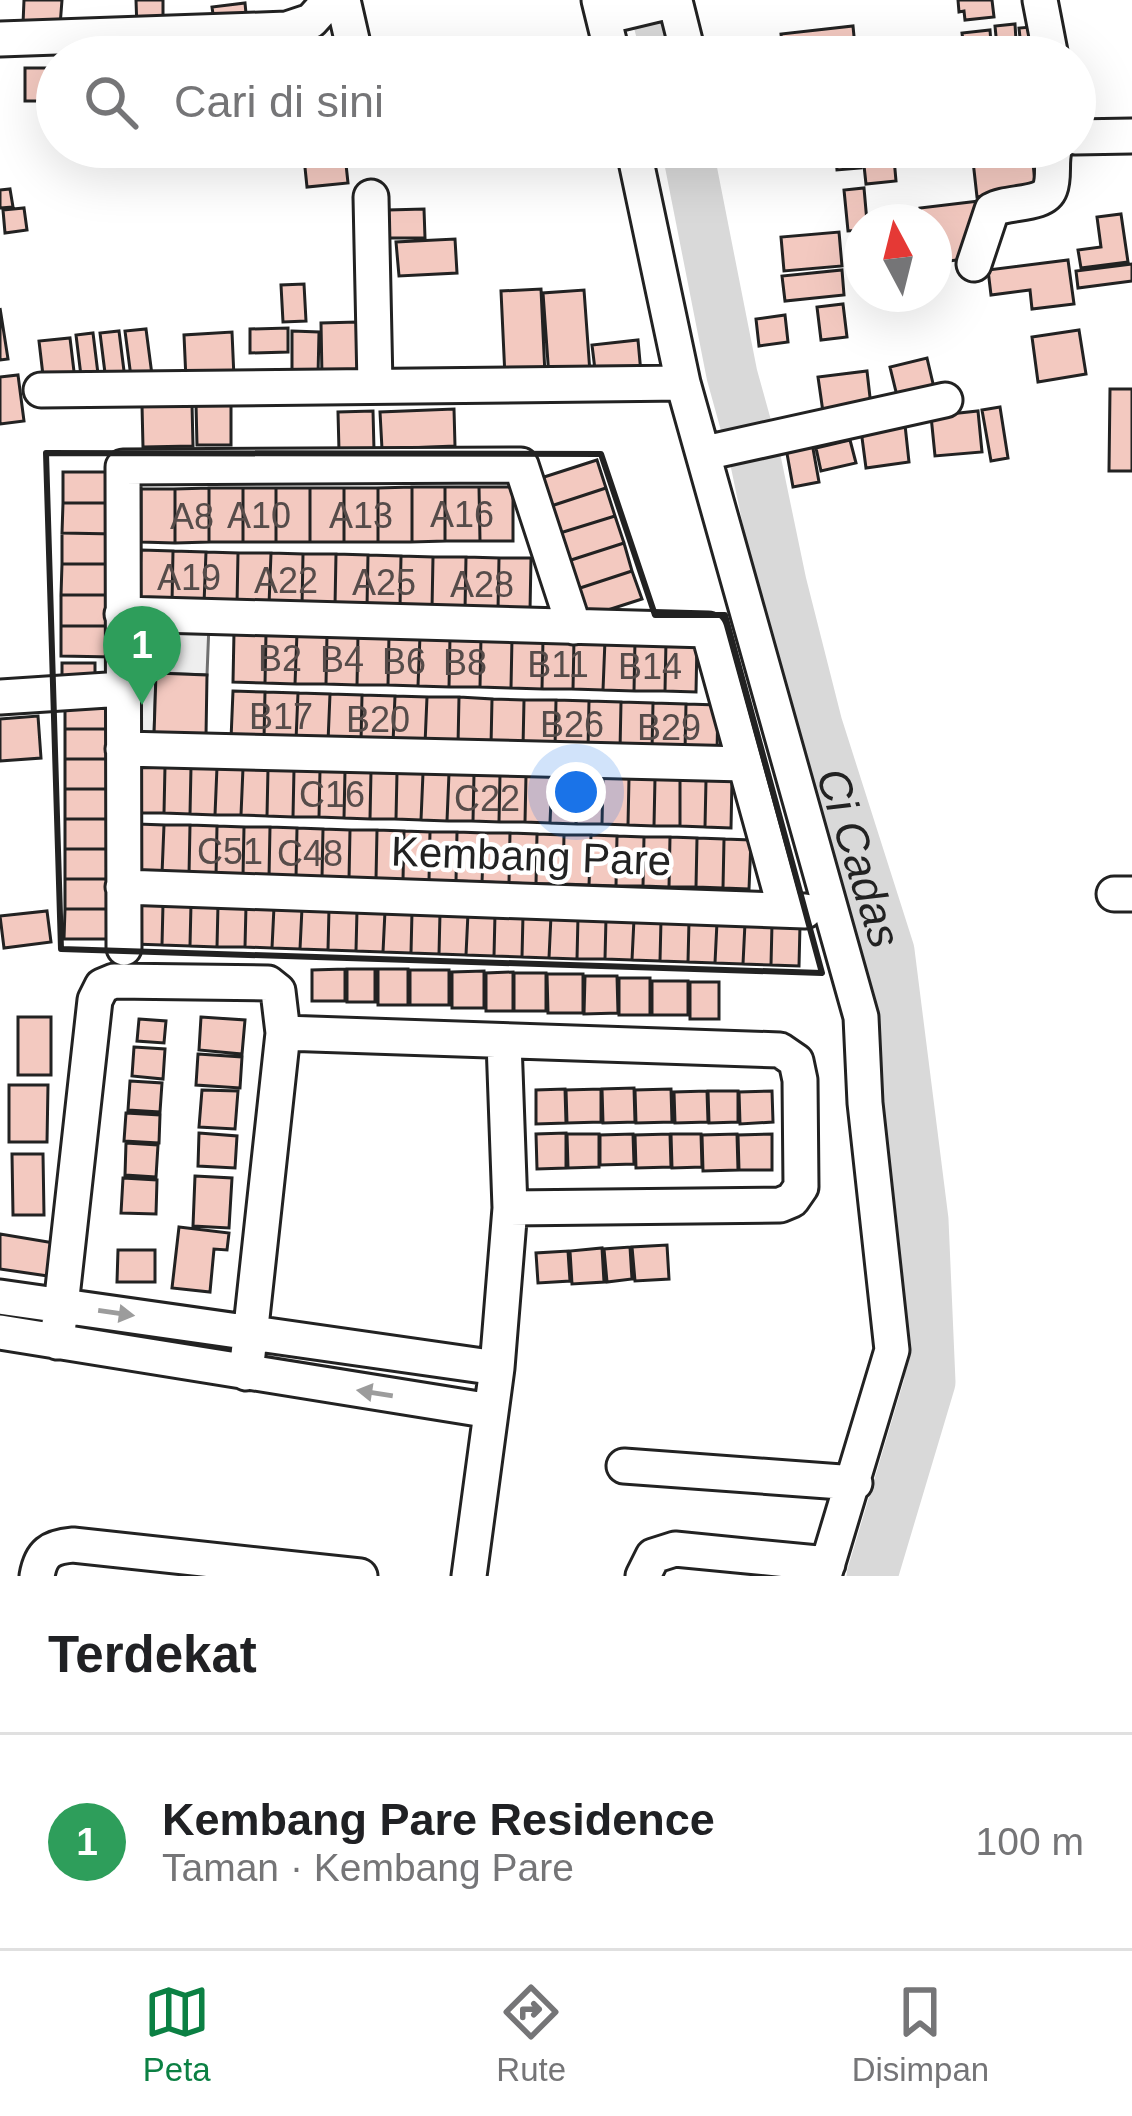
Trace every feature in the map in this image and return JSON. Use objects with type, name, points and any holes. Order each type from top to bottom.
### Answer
[{"type":"street","points":[[135,36],[270,20],[311,21],[330,0]]},
{"type":"street","points":[[343,0],[351,36]]},
{"type":"street","points":[[1040,0],[1047,36]]},
{"type":"street","points":[[608,10],[672,1],[683,36]]},
{"type":"street","points":[[0,39],[36,39]]},
{"type":"street","points":[[1096,137],[1132,136]]},
{"type":"street","points":[[637,168],[683,382],[710,452],[861,1017],[865,1102],[892,1350],[856,1483],[826,1570],[675,1549],[653,1556],[644,1576]]},
{"type":"street","points":[[974,264],[992,210],[1044,197],[1052,168]]},
{"type":"street","points":[[371,197],[375,386]]},
{"type":"street","points":[[41,390],[683,382]]},
{"type":"street","points":[[710,452],[946,400]]},
{"type":"street","points":[[124,948],[123,466],[521,465],[574,627]]},
{"type":"street","points":[[122,614],[708,630],[785,909]]},
{"type":"street","points":[[0,697],[123,689]]},
{"type":"street","points":[[123,749],[745,764]]},
{"type":"street","name":"Kembang Pare","points":[[123,887],[832,912]]},
{"type":"street","points":[[57,1342],[95,1000],[102,986],[114,981],[268,983],[278,991],[283,1034],[246,1373]]},
{"type":"street","points":[[283,1034],[780,1050],[796,1061],[800,1187],[792,1200],[780,1205],[510,1208]]},
{"type":"street","points":[[469,1576],[497,1368],[510,1208],[505,1042]]},
{"type":"street","points":[[0,1297],[497,1368]]},
{"type":"street","points":[[0,1332],[491,1411]]},
{"type":"street","points":[[624,1466],[856,1483]]},
{"type":"street","points":[[37,1576],[40,1558],[53,1547],[73,1545],[360,1576]]},
{"type":"shaded area","points":[[130,623],[209,624],[207,675],[156,673],[154,736],[128,736]]},
{"type":"building","points":[[24,0],[62,0],[60,26],[23,24]]},
{"type":"building","points":[[136,0],[163,0],[163,28],[137,29]]},
{"type":"building","points":[[958,0],[992,0],[994,17],[965,20]]},
{"type":"building","points":[[245,3],[247,24],[215,28],[212,7]]},
{"type":"building","points":[[1015,24],[1016,36],[996,36],[995,26]]},
{"type":"building","points":[[853,26],[854,36],[781,36]]},
{"type":"building","points":[[1043,26],[1044,36],[1020,36],[1019,28]]},
{"type":"building","points":[[990,30],[990,36],[962,36]]},
{"type":"building","points":[[25,68],[36,68],[36,101],[25,101]]},
{"type":"building","points":[[305,168],[346,168],[348,183],[307,187]]},
{"type":"building","points":[[864,168],[895,168],[896,181],[866,184]]},
{"type":"building","points":[[974,168],[1033,168],[1036,190],[977,197]]},
{"type":"building","points":[[864,188],[865,204],[845,204],[844,190]]},
{"type":"building","points":[[10,189],[13,207],[0,208],[0,190]]},
{"type":"building","points":[[979,201],[972,258],[952,261],[952,204]]},
{"type":"building","points":[[24,208],[27,230],[5,233],[3,210]]},
{"type":"building","points":[[424,209],[425,238],[389,238],[388,210]]},
{"type":"building","points":[[1121,214],[1128,262],[1081,268],[1078,250],[1101,247],[1097,217]]},
{"type":"building","points":[[839,232],[842,266],[784,271],[781,237]]},
{"type":"building","points":[[455,239],[457,273],[399,276],[396,242]]},
{"type":"building","points":[[1068,260],[1074,304],[1032,309],[1030,290],[991,295],[988,270]]},
{"type":"building","points":[[1132,264],[1132,281],[1078,288],[1076,271]]},
{"type":"building","points":[[842,270],[844,295],[785,301],[782,276]]},
{"type":"building","points":[[304,284],[306,321],[283,322],[281,285]]},
{"type":"building","points":[[541,289],[545,375],[505,377],[501,291]]},
{"type":"building","points":[[584,290],[590,373],[549,377],[543,293]]},
{"type":"building","points":[[843,304],[847,337],[821,340],[817,307]]},
{"type":"building","points":[[0,308],[8,359],[0,360]]},
{"type":"building","points":[[785,315],[788,342],[759,346],[756,319]]},
{"type":"building","points":[[357,322],[359,376],[322,377],[321,323]]},
{"type":"building","points":[[288,328],[288,352],[250,353],[250,329]]},
{"type":"building","points":[[146,329],[152,375],[131,377],[125,331]]},
{"type":"building","points":[[1079,330],[1086,374],[1038,382],[1032,337]]},
{"type":"building","points":[[119,331],[125,379],[106,381],[100,333]]},
{"type":"building","points":[[292,331],[319,332],[318,376],[292,376]]},
{"type":"building","points":[[232,332],[234,378],[186,380],[184,335]]},
{"type":"building","points":[[93,333],[99,382],[82,384],[76,335]]},
{"type":"building","points":[[70,338],[75,380],[44,384],[39,341]]},
{"type":"building","points":[[638,340],[641,373],[596,378],[592,345]]},
{"type":"building","points":[[927,358],[935,392],[898,400],[890,367]]},
{"type":"building","points":[[867,371],[871,406],[823,412],[818,377]]},
{"type":"building","points":[[18,375],[24,421],[0,424],[0,377]]},
{"type":"building","points":[[1110,389],[1132,389],[1132,471],[1109,471]]},
{"type":"building","points":[[231,403],[231,445],[197,445],[196,404]]},
{"type":"building","points":[[192,404],[193,446],[143,447],[142,405]]},
{"type":"building","points":[[1000,407],[1008,458],[991,461],[982,410]]},
{"type":"building","points":[[454,409],[455,446],[382,449],[380,412]]},
{"type":"building","points":[[373,411],[374,450],[339,451],[338,412]]},
{"type":"building","points":[[978,411],[982,452],[935,456],[931,416]]},
{"type":"building","points":[[905,425],[909,462],[866,468],[861,430]]},
{"type":"building","points":[[850,440],[856,463],[821,471],[816,448]]},
{"type":"building","points":[[812,443],[819,482],[793,487],[786,448]]},
{"type":"building","points":[[597,460],[606,488],[551,506],[541,478]]},
{"type":"building","points":[[63,472],[115,472],[115,503],[63,503]]},
{"type":"building","points":[[412,487],[445,487],[445,541],[412,542]]},
{"type":"building","points":[[412,487],[412,542],[378,542],[378,488]]},
{"type":"building","points":[[445,487],[479,487],[480,541],[445,541]]},
{"type":"building","points":[[479,487],[513,487],[513,541],[480,541]]},
{"type":"building","points":[[209,488],[243,488],[243,542],[209,542]]},
{"type":"building","points":[[209,488],[209,542],[175,543],[175,489]]},
{"type":"building","points":[[243,488],[276,488],[276,542],[243,542]]},
{"type":"building","points":[[276,488],[310,488],[310,542],[276,542]]},
{"type":"building","points":[[310,488],[344,488],[344,542],[310,542]]},
{"type":"building","points":[[344,488],[378,488],[378,542],[344,542]]},
{"type":"building","points":[[606,488],[615,516],[560,533],[551,506]]},
{"type":"building","points":[[141,489],[175,489],[175,543],[141,542]]},
{"type":"building","points":[[63,503],[115,503],[115,534],[62,533]]},
{"type":"building","points":[[615,516],[624,543],[568,561],[560,533]]},
{"type":"building","points":[[62,533],[115,534],[114,564],[62,564]]},
{"type":"building","points":[[624,543],[632,571],[577,589],[568,561]]},
{"type":"building","points":[[141,550],[173,551],[172,603],[139,602]]},
{"type":"building","points":[[173,551],[206,552],[204,604],[172,603]]},
{"type":"building","points":[[206,552],[238,553],[237,605],[204,604]]},
{"type":"building","points":[[238,553],[271,553],[269,605],[237,605]]},
{"type":"building","points":[[271,553],[303,554],[302,606],[269,605]]},
{"type":"building","points":[[303,554],[336,554],[335,606],[302,606]]},
{"type":"building","points":[[336,554],[368,555],[367,607],[335,606]]},
{"type":"building","points":[[368,555],[401,556],[400,608],[367,607]]},
{"type":"building","points":[[401,556],[433,557],[432,609],[400,608]]},
{"type":"building","points":[[433,557],[466,557],[465,610],[432,609]]},
{"type":"building","points":[[466,557],[499,558],[498,610],[465,610]]},
{"type":"building","points":[[499,558],[531,558],[530,611],[498,610]]},
{"type":"building","points":[[62,564],[114,564],[114,595],[61,595]]},
{"type":"building","points":[[632,571],[642,599],[586,617],[577,589]]},
{"type":"building","points":[[61,595],[114,595],[114,626],[61,626]]},
{"type":"building","points":[[61,626],[114,626],[113,657],[61,656]]},
{"type":"building","points":[[234,632],[266,633],[265,683],[233,682]]},
{"type":"building","points":[[266,633],[297,633],[295,684],[265,683]]},
{"type":"building","points":[[297,633],[327,634],[326,684],[295,684]]},
{"type":"building","points":[[327,634],[358,635],[357,685],[326,684]]},
{"type":"building","points":[[358,635],[389,635],[388,685],[357,685]]},
{"type":"building","points":[[389,635],[420,636],[418,686],[388,685]]},
{"type":"building","points":[[420,636],[450,637],[449,687],[418,686]]},
{"type":"building","points":[[450,637],[481,637],[480,687],[449,687]]},
{"type":"building","points":[[481,637],[512,638],[511,688],[480,687]]},
{"type":"building","points":[[512,638],[543,639],[542,689],[511,688]]},
{"type":"building","points":[[543,639],[574,639],[573,689],[542,689]]},
{"type":"building","points":[[574,639],[605,640],[603,690],[573,689]]},
{"type":"building","points":[[605,640],[635,641],[634,691],[603,690]]},
{"type":"building","points":[[635,641],[666,641],[665,691],[634,691]]},
{"type":"building","points":[[666,641],[697,642],[696,692],[665,691]]},
{"type":"building","points":[[62,663],[95,663],[95,685],[62,685]]},
{"type":"building","points":[[156,673],[207,675],[206,736],[154,735]]},
{"type":"building","points":[[233,691],[265,692],[264,740],[231,739]]},
{"type":"building","points":[[265,692],[298,693],[296,740],[264,740]]},
{"type":"building","points":[[298,693],[330,694],[328,742],[296,740]]},
{"type":"building","points":[[330,694],[362,695],[361,742],[328,742]]},
{"type":"building","points":[[362,695],[395,696],[393,743],[361,742]]},
{"type":"building","points":[[395,696],[427,697],[425,744],[393,743]]},
{"type":"building","points":[[427,697],[459,697],[458,745],[425,744]]},
{"type":"building","points":[[459,697],[492,699],[491,746],[458,745]]},
{"type":"building","points":[[65,699],[112,699],[112,729],[65,729]]},
{"type":"building","points":[[492,699],[524,700],[523,747],[491,746]]},
{"type":"building","points":[[524,700],[556,700],[555,748],[523,747]]},
{"type":"building","points":[[556,700],[589,701],[588,749],[555,748]]},
{"type":"building","points":[[589,701],[621,702],[620,750],[588,749]]},
{"type":"building","points":[[621,702],[653,703],[652,751],[620,750]]},
{"type":"building","points":[[653,703],[686,704],[685,751],[652,751]]},
{"type":"building","points":[[686,704],[718,705],[717,752],[685,751]]},
{"type":"building","points":[[38,716],[41,758],[0,761],[0,719]]},
{"type":"building","points":[[65,729],[112,729],[112,759],[65,759]]},
{"type":"building","points":[[65,759],[112,759],[112,789],[65,789]]},
{"type":"building","points":[[139,766],[165,766],[164,813],[138,813]]},
{"type":"building","points":[[165,766],[191,767],[190,814],[164,813]]},
{"type":"building","points":[[191,767],[217,767],[215,815],[190,814]]},
{"type":"building","points":[[217,767],[243,768],[241,815],[215,815]]},
{"type":"building","points":[[243,768],[268,769],[267,816],[241,815]]},
{"type":"building","points":[[268,769],[294,769],[293,817],[267,816]]},
{"type":"building","points":[[294,769],[320,770],[319,817],[293,817]]},
{"type":"building","points":[[320,770],[345,771],[344,818],[319,817]]},
{"type":"building","points":[[345,771],[371,771],[370,819],[344,818]]},
{"type":"building","points":[[371,771],[397,772],[396,819],[370,819]]},
{"type":"building","points":[[397,772],[423,773],[421,820],[396,819]]},
{"type":"building","points":[[423,773],[449,773],[447,821],[421,820]]},
{"type":"building","points":[[449,773],[474,774],[473,821],[447,821]]},
{"type":"building","points":[[474,774],[500,774],[499,822],[473,821]]},
{"type":"building","points":[[500,774],[526,775],[525,822],[499,822]]},
{"type":"building","points":[[526,775],[552,776],[550,823],[525,822]]},
{"type":"building","points":[[552,776],[578,776],[576,824],[550,823]]},
{"type":"building","points":[[578,776],[603,777],[602,824],[576,824]]},
{"type":"building","points":[[603,777],[629,778],[628,825],[602,824]]},
{"type":"building","points":[[629,778],[655,778],[654,826],[628,825]]},
{"type":"building","points":[[655,778],[680,779],[680,826],[654,826]]},
{"type":"building","points":[[680,779],[706,780],[705,827],[680,826]]},
{"type":"building","points":[[706,780],[732,780],[731,828],[705,827]]},
{"type":"building","points":[[65,789],[112,789],[112,819],[65,819]]},
{"type":"building","points":[[65,819],[112,819],[112,849],[65,849]]},
{"type":"building","points":[[137,824],[164,825],[162,874],[135,874]]},
{"type":"building","points":[[164,825],[190,825],[189,875],[162,874]]},
{"type":"building","points":[[190,825],[217,826],[216,876],[189,875]]},
{"type":"building","points":[[217,826],[244,827],[243,876],[216,876]]},
{"type":"building","points":[[244,827],[270,827],[269,877],[243,876]]},
{"type":"building","points":[[270,827],[297,828],[296,878],[269,877]]},
{"type":"building","points":[[297,828],[323,829],[322,878],[296,878]]},
{"type":"building","points":[[323,829],[350,830],[349,879],[322,878]]},
{"type":"building","points":[[350,830],[377,830],[376,879],[349,879]]},
{"type":"building","points":[[377,830],[404,831],[403,880],[376,879]]},
{"type":"building","points":[[404,831],[430,832],[429,881],[403,880]]},
{"type":"building","points":[[430,832],[457,832],[456,881],[429,881]]},
{"type":"building","points":[[457,832],[484,833],[482,882],[456,881]]},
{"type":"building","points":[[484,833],[510,833],[509,883],[482,882]]},
{"type":"building","points":[[510,833],[537,834],[536,884],[509,883]]},
{"type":"building","points":[[537,834],[564,835],[563,884],[536,884]]},
{"type":"building","points":[[564,835],[591,835],[589,885],[563,884]]},
{"type":"building","points":[[591,835],[617,836],[616,886],[589,885]]},
{"type":"building","points":[[617,836],[644,837],[643,886],[616,886]]},
{"type":"building","points":[[644,837],[670,837],[669,887],[643,886]]},
{"type":"building","points":[[670,837],[697,838],[696,887],[669,887]]},
{"type":"building","points":[[697,838],[724,839],[723,888],[696,887]]},
{"type":"building","points":[[724,839],[751,840],[749,889],[723,888]]},
{"type":"building","points":[[65,849],[112,849],[111,879],[65,879]]},
{"type":"building","points":[[65,879],[111,879],[111,909],[65,909]]},
{"type":"building","points":[[136,903],[163,904],[162,945],[134,944]]},
{"type":"building","points":[[163,904],[191,904],[190,946],[162,945]]},
{"type":"building","points":[[191,904],[218,905],[217,947],[190,946]]},
{"type":"building","points":[[218,905],[246,906],[245,947],[217,947]]},
{"type":"building","points":[[246,906],[274,907],[272,948],[245,947]]},
{"type":"building","points":[[274,907],[302,908],[300,949],[272,948]]},
{"type":"building","points":[[302,908],[329,909],[328,950],[300,949]]},
{"type":"building","points":[[65,909],[111,909],[111,939],[64,939]]},
{"type":"building","points":[[329,909],[357,910],[356,951],[328,950]]},
{"type":"building","points":[[357,910],[385,911],[383,952],[356,951]]},
{"type":"building","points":[[47,911],[51,942],[4,948],[0,916]]},
{"type":"building","points":[[385,911],[412,912],[411,953],[383,952]]},
{"type":"building","points":[[412,912],[440,913],[439,954],[411,953]]},
{"type":"building","points":[[440,913],[468,913],[466,955],[439,954]]},
{"type":"building","points":[[468,913],[495,914],[494,956],[466,955]]},
{"type":"building","points":[[495,914],[523,915],[522,957],[494,956]]},
{"type":"building","points":[[523,915],[551,916],[549,958],[522,957]]},
{"type":"building","points":[[551,916],[578,917],[577,959],[549,958]]},
{"type":"building","points":[[578,917],[606,918],[605,959],[577,959]]},
{"type":"building","points":[[606,918],[634,919],[632,960],[605,959]]},
{"type":"building","points":[[634,919],[661,920],[660,961],[632,960]]},
{"type":"building","points":[[661,920],[689,921],[688,962],[660,961]]},
{"type":"building","points":[[689,921],[717,922],[715,963],[688,962]]},
{"type":"building","points":[[717,922],[745,923],[743,964],[715,963]]},
{"type":"building","points":[[745,923],[772,924],[771,965],[743,964]]},
{"type":"building","points":[[772,924],[800,925],[799,966],[771,965]]},
{"type":"building","points":[[345,969],[345,1001],[312,1001],[312,970]]},
{"type":"building","points":[[347,969],[375,969],[375,1002],[347,1002]]},
{"type":"building","points":[[378,969],[408,969],[408,1005],[378,1005]]},
{"type":"building","points":[[410,970],[449,970],[449,1005],[410,1005]]},
{"type":"building","points":[[484,971],[484,1008],[452,1008],[452,972]]},
{"type":"building","points":[[513,972],[513,1011],[486,1011],[486,973]]},
{"type":"building","points":[[514,973],[546,973],[546,1011],[514,1011]]},
{"type":"building","points":[[547,974],[583,974],[583,1013],[548,1013]]},
{"type":"building","points":[[585,976],[617,976],[618,1013],[584,1014]]},
{"type":"building","points":[[619,978],[650,978],[650,1015],[619,1015]]},
{"type":"building","points":[[652,981],[688,981],[688,1015],[652,1015]]},
{"type":"building","points":[[690,982],[719,982],[719,1019],[690,1019]]},
{"type":"building","points":[[18,1017],[51,1017],[51,1075],[18,1075]]},
{"type":"building","points":[[201,1017],[245,1020],[242,1054],[199,1050]]},
{"type":"building","points":[[139,1019],[166,1021],[164,1043],[137,1041]]},
{"type":"building","points":[[134,1047],[165,1049],[163,1079],[132,1076]]},
{"type":"building","points":[[198,1054],[242,1057],[240,1088],[196,1085]]},
{"type":"building","points":[[130,1081],[162,1083],[160,1112],[128,1110]]},
{"type":"building","points":[[9,1085],[48,1085],[47,1142],[9,1142]]},
{"type":"building","points":[[634,1088],[635,1122],[603,1123],[602,1089]]},
{"type":"building","points":[[565,1089],[566,1123],[536,1124],[536,1090]]},
{"type":"building","points":[[601,1089],[601,1122],[567,1123],[566,1090]]},
{"type":"building","points":[[671,1089],[672,1122],[636,1123],[635,1090]]},
{"type":"building","points":[[202,1090],[238,1091],[235,1129],[199,1127]]},
{"type":"building","points":[[707,1091],[708,1122],[675,1123],[674,1092]]},
{"type":"building","points":[[708,1091],[738,1091],[738,1122],[709,1123]]},
{"type":"building","points":[[772,1091],[773,1122],[740,1124],[739,1092]]},
{"type":"building","points":[[126,1113],[160,1115],[159,1143],[124,1141]]},
{"type":"building","points":[[199,1133],[237,1136],[235,1168],[198,1166]]},
{"type":"building","points":[[566,1133],[566,1168],[537,1169],[536,1134]]},
{"type":"building","points":[[567,1134],[599,1134],[599,1167],[568,1168]]},
{"type":"building","points":[[633,1134],[634,1164],[600,1165],[600,1135]]},
{"type":"building","points":[[670,1134],[671,1167],[636,1168],[635,1135]]},
{"type":"building","points":[[671,1134],[701,1134],[702,1167],[672,1168]]},
{"type":"building","points":[[737,1134],[738,1170],[703,1171],[702,1135]]},
{"type":"building","points":[[772,1134],[772,1170],[739,1170],[738,1135]]},
{"type":"building","points":[[126,1143],[158,1145],[156,1177],[125,1175]]},
{"type":"building","points":[[12,1154],[43,1154],[44,1215],[13,1215]]},
{"type":"building","points":[[195,1176],[232,1178],[229,1228],[193,1226]]},
{"type":"building","points":[[123,1178],[157,1180],[156,1214],[121,1213]]},
{"type":"building","points":[[179,1227],[229,1233],[227,1250],[214,1249],[210,1292],[172,1288]]},
{"type":"building","points":[[0,1234],[54,1243],[48,1276],[0,1269]]},
{"type":"building","points":[[667,1245],[669,1279],[635,1281],[632,1247]]},
{"type":"building","points":[[630,1247],[632,1279],[607,1282],[604,1249]]},
{"type":"building","points":[[602,1248],[604,1282],[572,1284],[570,1251]]},
{"type":"building","points":[[118,1250],[155,1250],[155,1282],[117,1282]]},
{"type":"building","points":[[568,1251],[570,1281],[538,1283],[536,1253]]},
{"type":"waterway","name":"Ci Cadas","points":[[653,0],[662,36]]},
{"type":"waterway","name":"Ci Cadas","points":[[691,168],[732,375],[781,583],[817,725],[889,951],[923,1220],[930,1382],[872,1576]]},
{"type":"wall","points":[[46,453],[601,454],[655,615],[725,615],[822,973],[61,949],[46,453]]},
{"type":"place","name":"Kembang Pare Residence","points":[[142,705]]}]
